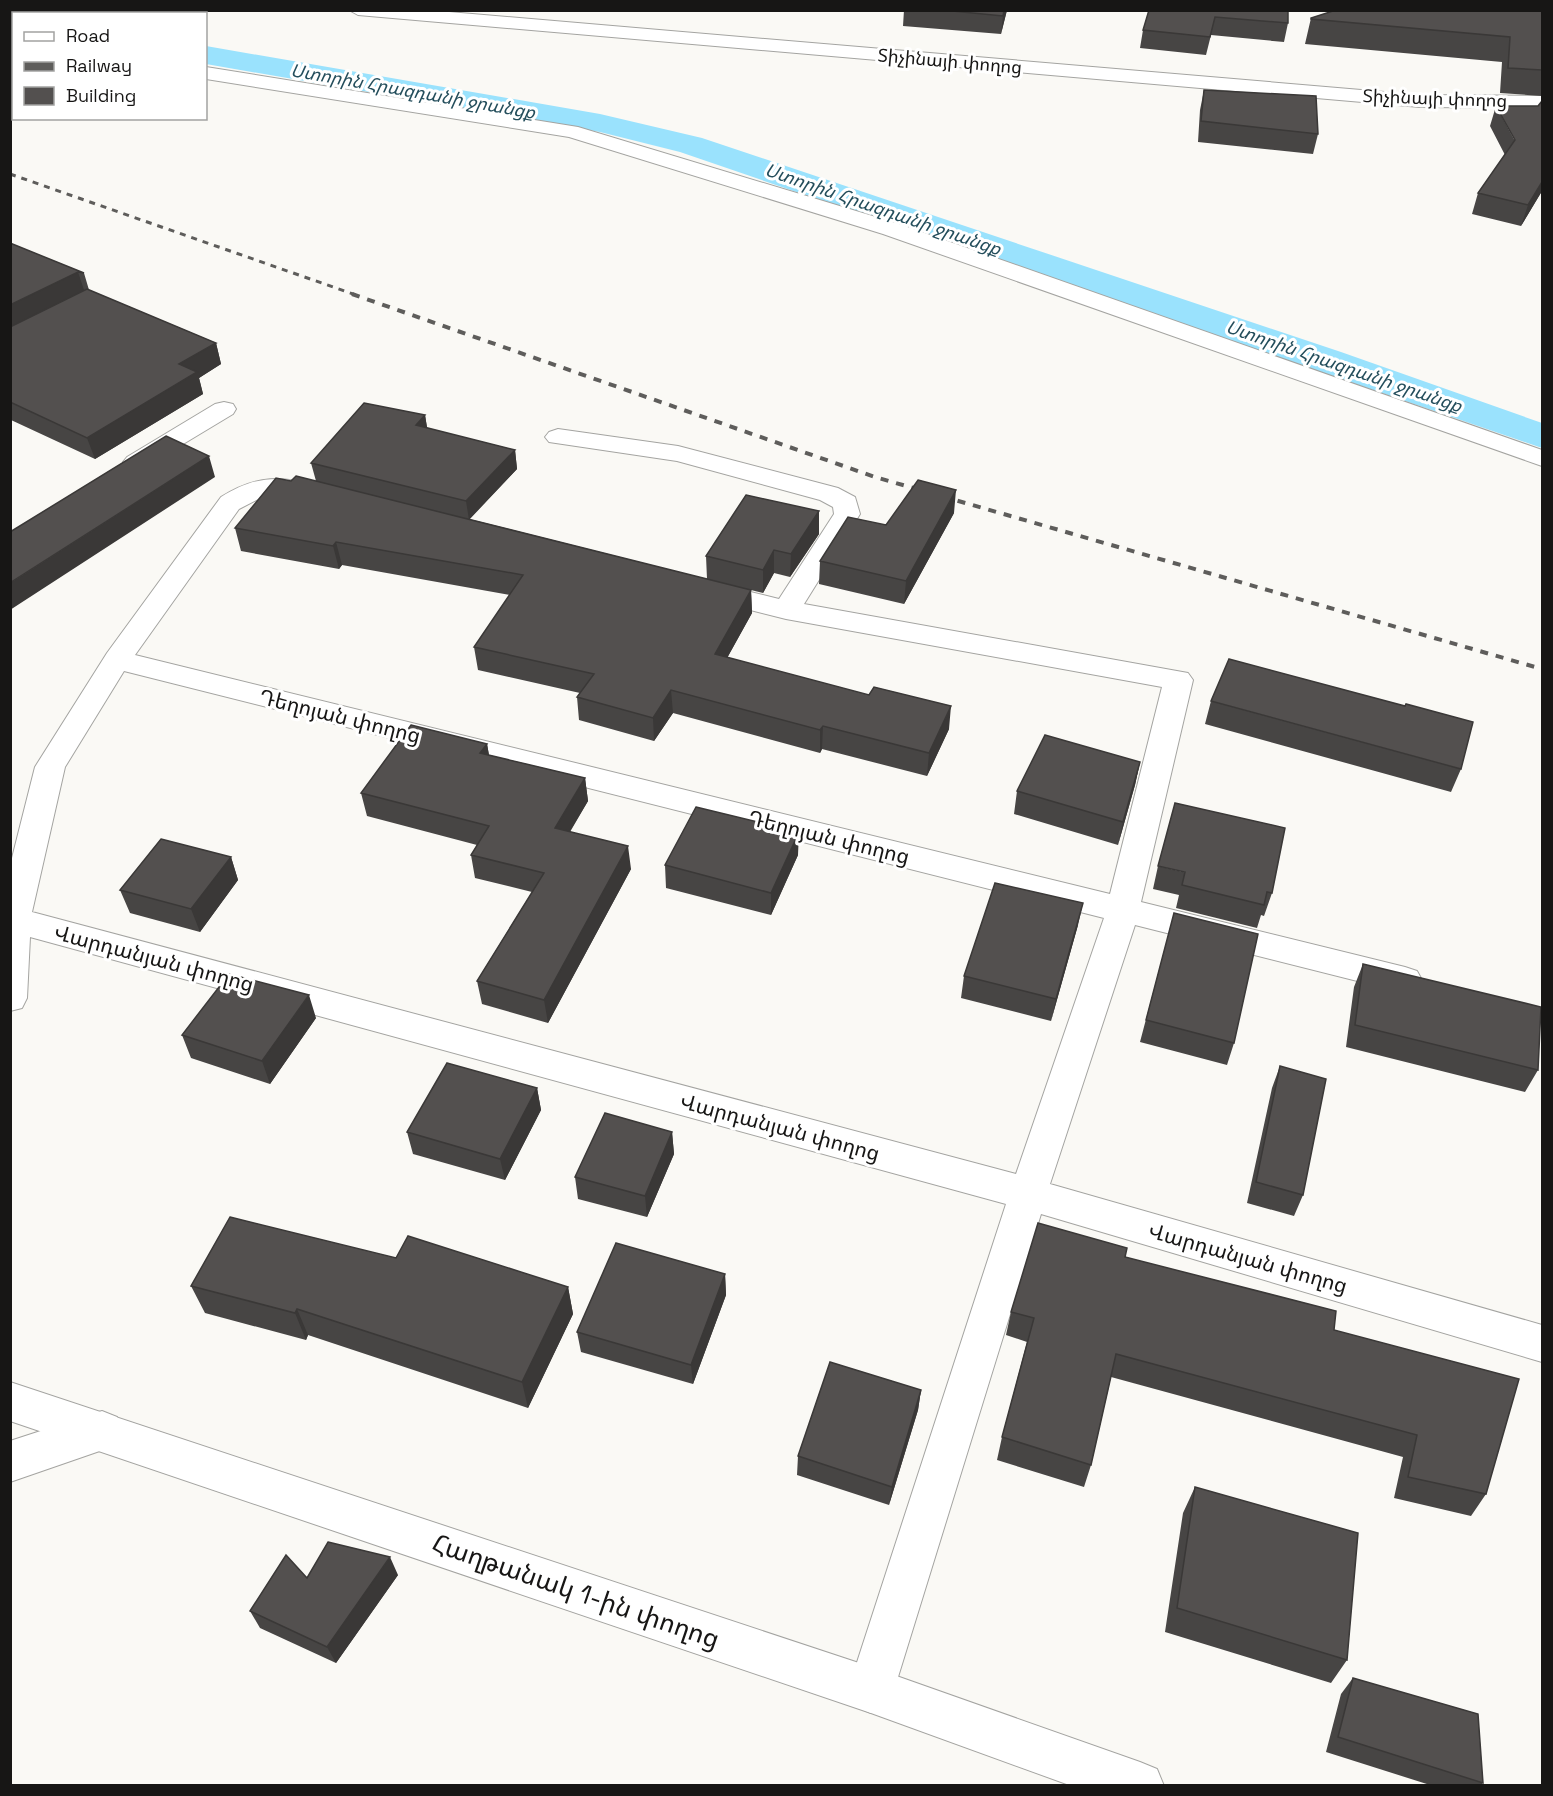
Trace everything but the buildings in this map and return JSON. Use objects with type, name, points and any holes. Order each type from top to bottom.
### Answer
[{"type":"street","name":"Տիչինայի փողոց","points":[[358,10],[1420,101],[1542,102]]},
{"type":"street","points":[[207,73],[571,131],[891,230],[1542,458]]},
{"type":"street","points":[[112,476],[224,409]]},
{"type":"street","points":[[558,437],[678,454],[829,494],[846,503],[847,514],[786,610]]},
{"type":"street","points":[[10,998],[14,920],[50,767],[117,660],[230,503],[249,490],[279,483],[337,498]]},
{"type":"street","points":[[682,584],[786,610],[1178,680],[1123,910],[1029,1194],[871,1690]]},
{"type":"street","name":"Դեղոյան փողոց","points":[[117,660],[1438,988]]},
{"type":"street","name":"Վարդանյան փողոց","points":[[14,920],[1029,1194],[1542,1344]]},
{"type":"street","name":"Հաղթանակ 1-ին փողոց","points":[[10,1401],[871,1690],[1140,1785]]},
{"type":"street","points":[[10,1462],[102,1431]]},
{"type":"waterway","name":"Ստորին Հրազդանի ջրանցք","points":[[207,55],[600,123],[691,145],[1328,360],[1542,436]]},
{"type":"railway","points":[[10,174],[356,295]]},
{"type":"railway","points":[[352,294],[875,477],[1542,669]]}]
